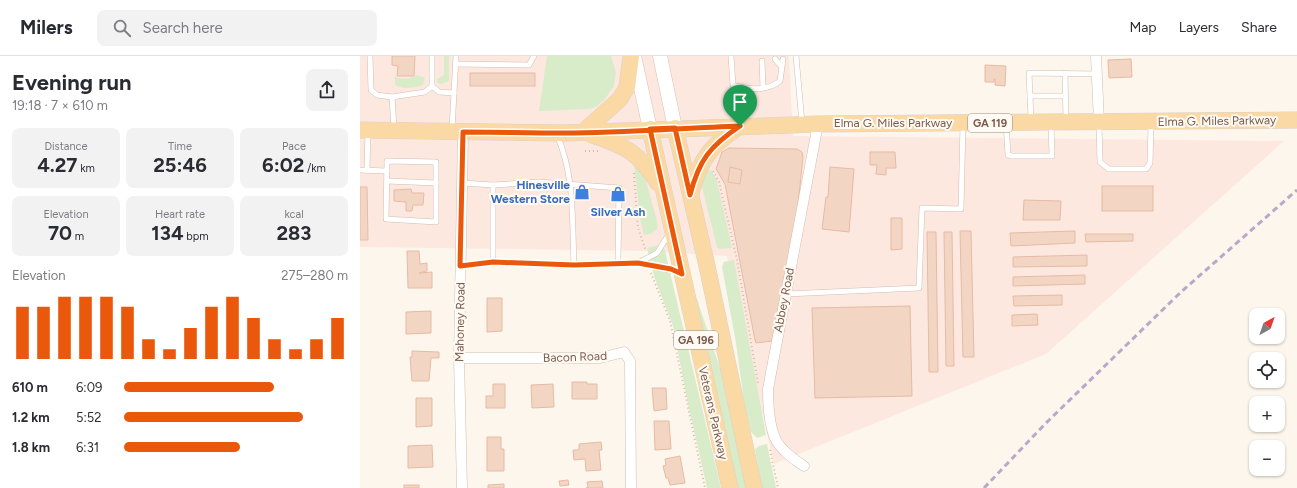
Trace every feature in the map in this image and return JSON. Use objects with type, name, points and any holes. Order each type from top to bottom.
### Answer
[{"type":"main road","points":[[583,132],[609,111],[620,99],[626,87],[631,56]]},
{"type":"main road","name":"Veterans Parkway","points":[[634,56],[730,488]]},
{"type":"main road","name":"Veterans Parkway","points":[[660,56],[754,488]]},
{"type":"main road","name":"Elma G. Miles Parkway","points":[[458,132],[556,133],[810,124],[1297,120]]},
{"type":"main road","points":[[690,195],[695,175],[707,152],[725,136],[740,126]]},
{"type":"main road","name":"GA 119","points":[[364,130],[458,132]]},
{"type":"main road","name":"GA 196","points":[[583,132],[616,144],[635,154],[650,170],[664,191]]},
{"type":"street","points":[[1096,56],[1098,122]]},
{"type":"street","name":"Abbey Road","points":[[804,466],[790,455],[775,439],[768,398],[770,375],[786,294],[810,124]]},
{"type":"street","name":"Mahoney Road","points":[[458,132],[462,183],[459,358],[462,488]]},
{"type":"street","name":"Bacon Road","points":[[459,358],[600,358],[624,352],[630,361],[631,488]]},
{"type":"lane","points":[[370,56],[371,90],[377,95],[392,97],[426,92],[432,86],[432,56]]},
{"type":"lane","points":[[456,56],[454,93],[458,132]]},
{"type":"lane","points":[[456,64],[529,65],[534,56]]},
{"type":"lane","points":[[731,56],[734,85],[743,88],[773,87],[780,81],[783,59]]},
{"type":"lane","points":[[796,56],[810,124]]},
{"type":"lane","points":[[775,59],[781,66]]},
{"type":"lane","points":[[762,61],[763,88]]},
{"type":"lane","points":[[1006,123],[1008,155],[1052,156],[1058,122],[1065,96],[1065,72]]},
{"type":"lane","points":[[1031,122],[1029,73],[1065,72],[1097,74]]},
{"type":"lane","points":[[432,86],[439,92],[454,93]]},
{"type":"lane","points":[[1030,96],[1065,96]]},
{"type":"lane","points":[[392,97],[394,130]]},
{"type":"lane","points":[[1098,122],[1100,162],[1109,169],[1146,169],[1150,163],[1151,122]]},
{"type":"lane","points":[[786,294],[919,288],[922,208],[961,209],[963,123]]},
{"type":"lane","points":[[364,130],[367,170]]},
{"type":"lane","points":[[556,133],[566,156],[571,183],[574,265]]},
{"type":"lane","points":[[387,161],[436,162],[436,222],[386,219],[386,181],[387,161]]},
{"type":"lane","points":[[360,170],[387,171]]},
{"type":"lane","points":[[386,181],[436,183]]},
{"type":"lane","points":[[462,183],[493,185],[515,182],[571,183],[619,188],[618,264]]},
{"type":"lane","points":[[493,185],[493,262]]},
{"type":"lane","points":[[638,263],[657,253],[672,230]]},
{"type":"lane","points":[[460,266],[493,262],[574,265],[638,263],[671,269],[682,274]]},
{"type":"path","points":[[585,151],[600,151]]},
{"type":"path","points":[[634,167],[638,228],[647,258]]},
{"type":"path","points":[[711,169],[719,182],[737,260],[759,385]]},
{"type":"path","points":[[648,266],[670,321],[705,488]]},
{"type":"path","points":[[770,447],[778,488]]},
{"type":"shaded area","points":[[360,56],[789,56],[793,136],[1284,141],[1046,354],[774,464],[727,256],[646,251],[360,247]]},
{"type":"green space","points":[[444,56],[449,56],[449,81],[441,84],[438,83],[437,79],[444,75]]},
{"type":"green space","points":[[547,56],[611,56],[616,72],[614,86],[604,100],[597,106],[590,109],[539,111]]},
{"type":"green space","points":[[417,75],[425,78],[423,85],[402,88],[395,85],[395,77],[406,79]]},
{"type":"green space","points":[[634,162],[643,169],[658,225],[657,229],[651,234],[644,235],[640,218]]},
{"type":"green space","points":[[703,169],[711,170],[717,181],[732,248],[719,249],[717,247],[701,183]]},
{"type":"green space","points":[[659,245],[663,247],[665,251],[721,488],[707,488],[688,404],[673,326],[655,279],[647,248]]},
{"type":"green space","points":[[734,260],[766,435],[757,438],[751,432],[744,402],[736,343],[722,267],[724,262]]},
{"type":"green space","points":[[697,299],[723,377],[747,488],[736,488],[693,300]]},
{"type":"green space","points":[[767,444],[776,488],[762,488],[755,449],[759,446]]},
{"type":"building","points":[[392,56],[415,56],[414,76],[397,76],[398,66],[392,65]]},
{"type":"building","points":[[1131,59],[1132,77],[1109,78],[1108,60]]},
{"type":"building","points":[[985,65],[1006,66],[1005,86],[995,85],[995,79],[994,82],[985,82]]},
{"type":"building","points":[[470,73],[535,73],[535,86],[470,86]]},
{"type":"building","points":[[729,148],[797,149],[802,152],[803,157],[797,214],[772,341],[756,343],[755,340],[725,184],[716,169],[722,152]]},
{"type":"building","points":[[870,152],[895,152],[896,168],[886,168],[886,175],[876,174],[877,165],[870,165]]},
{"type":"building","points":[[730,167],[742,170],[740,184],[728,182]]},
{"type":"building","points":[[830,167],[854,169],[849,232],[822,229],[826,197],[828,197]]},
{"type":"building","points":[[1102,186],[1153,186],[1153,211],[1102,211]]},
{"type":"building","points":[[360,187],[367,187],[368,240],[360,240]]},
{"type":"building","points":[[411,189],[412,193],[424,193],[423,205],[413,205],[412,211],[406,211],[406,202],[394,201],[394,190]]},
{"type":"building","points":[[1024,200],[1061,201],[1060,220],[1023,220]]},
{"type":"building","points":[[891,218],[902,218],[902,249],[891,250]]},
{"type":"building","points":[[960,231],[971,231],[974,357],[963,357]]},
{"type":"building","points":[[1075,231],[1075,243],[1011,246],[1010,233]]},
{"type":"building","points":[[927,232],[936,232],[938,372],[929,372]]},
{"type":"building","points":[[944,232],[952,232],[954,366],[946,366]]},
{"type":"building","points":[[1085,234],[1133,234],[1133,241],[1086,242]]},
{"type":"building","points":[[407,251],[419,251],[420,264],[427,263],[427,271],[419,273],[432,272],[432,288],[408,288]]},
{"type":"building","points":[[1087,255],[1087,266],[1013,267],[1013,257]]},
{"type":"building","points":[[1085,275],[1085,284],[1013,286],[1013,277]]},
{"type":"building","points":[[1062,295],[1062,305],[1014,306],[1013,296]]},
{"type":"building","points":[[487,298],[502,298],[502,331],[487,332]]},
{"type":"building","points":[[910,306],[912,396],[815,398],[812,308]]},
{"type":"building","points":[[431,311],[431,333],[406,334],[406,312]]},
{"type":"building","points":[[1037,314],[1038,325],[1012,326],[1012,315]]},
{"type":"building","points":[[412,351],[439,352],[439,358],[431,358],[429,381],[412,381],[410,357],[412,357]]},
{"type":"building","points":[[572,382],[597,384],[597,399],[572,399]]},
{"type":"building","points":[[493,384],[505,384],[505,408],[486,408],[486,396],[493,396]]},
{"type":"building","points":[[553,384],[554,407],[532,408],[531,385]]},
{"type":"building","points":[[652,388],[666,388],[667,409],[654,411]]},
{"type":"building","points":[[416,398],[432,398],[432,426],[416,427]]},
{"type":"building","points":[[654,421],[669,421],[671,449],[655,450]]},
{"type":"building","points":[[487,437],[501,437],[501,449],[504,449],[504,471],[487,471]]},
{"type":"building","points":[[601,442],[602,450],[599,450],[601,470],[586,471],[585,459],[574,460],[573,450],[579,450],[579,444]]},
{"type":"building","points":[[432,445],[433,467],[408,468],[408,446]]},
{"type":"building","points":[[680,456],[685,483],[670,485],[668,478],[666,478],[663,466],[666,465],[665,459]]},
{"type":"building","points":[[568,480],[569,485],[560,486],[559,481]]},
{"type":"building","points":[[602,481],[603,488],[588,488],[587,482]]},
{"type":"building","points":[[504,484],[504,488],[488,488],[488,485]]},
{"type":"building","points":[[404,485],[419,485],[419,488],[404,488]]},
{"type":"railway","points":[[984,488],[1045,424],[1181,292],[1297,190]]},
{"type":"place","name":"Hinesville Western Store","points":[[582,192]]},
{"type":"place","name":"Silver Ash","points":[[618,194]]},
{"type":"route","points":[[740,126],[675,128],[650,129],[564,133],[463,132],[460,266],[493,262],[574,265],[638,263],[671,269],[682,274],[650,129],[675,128],[690,195],[695,175],[707,152],[725,136],[740,126]]}]
